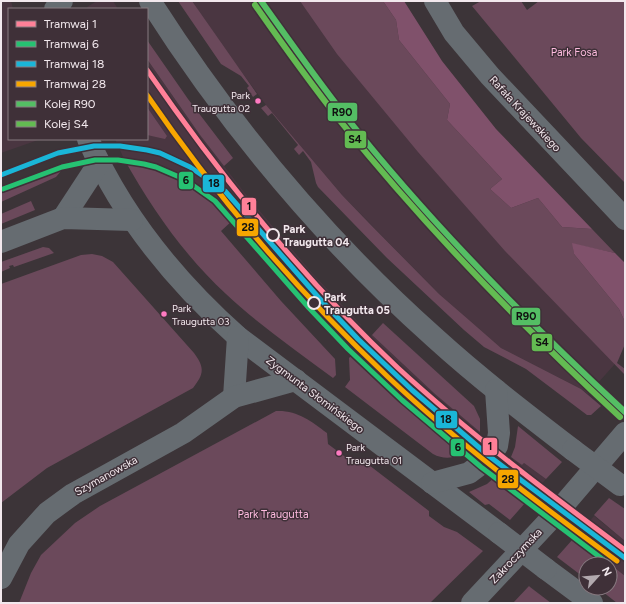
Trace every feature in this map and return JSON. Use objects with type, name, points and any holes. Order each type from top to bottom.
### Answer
[{"type":"main road","points":[[150,1],[185,54],[233,121],[305,207],[372,278],[414,319],[496,390],[623,487]]},
{"type":"main road","name":"Rafała Krajewskiego","points":[[435,1],[454,34],[490,76],[625,219]]},
{"type":"main road","name":"Zygmunta Słomińskiego","points":[[88,140],[119,200],[132,220],[164,262],[193,295],[238,337],[592,603]]},
{"type":"main road","points":[[63,218],[99,163]]},
{"type":"main road","points":[[1,242],[63,218],[132,220]]},
{"type":"main road","points":[[234,397],[238,337]]},
{"type":"main road","name":"Szymanowska","points":[[1,578],[19,544],[47,512],[73,494],[183,433],[234,397],[296,380]]},
{"type":"main road","points":[[432,483],[469,473],[485,461],[497,446],[499,423],[496,390]]},
{"type":"main road","name":"Zakroczymska","points":[[472,603],[560,509],[625,433]]},
{"type":"shaded area","points":[[1,1],[11,1],[13,8],[8,8],[8,140],[38,140],[1,153]]},
{"type":"shaded area","points":[[97,1],[113,1],[117,8],[88,8]]},
{"type":"shaded area","points":[[192,1],[335,1],[614,346],[614,365],[588,394],[501,348],[439,294],[342,195],[266,105],[223,47]]},
{"type":"shaded area","points":[[383,1],[404,1],[442,61],[496,129],[592,229],[562,227],[538,198],[511,208],[490,189],[502,179],[447,120],[450,104],[399,40],[396,20]]},
{"type":"shaded area","points":[[148,60],[200,135],[247,196],[312,273],[361,325],[344,342],[277,270],[235,219],[233,220],[207,194],[196,186],[170,172],[143,163],[124,159],[115,140],[148,140],[148,135],[167,136],[148,108]]},
{"type":"shaded area","points":[[572,243],[615,253],[625,263],[625,322],[619,309],[574,254]]},
{"type":"shaded area","points":[[372,335],[435,394],[480,432],[466,453],[398,394],[354,353]]},
{"type":"shaded area","points":[[514,458],[522,465],[524,463],[546,479],[526,502],[504,486],[506,484],[498,478]]},
{"type":"shaded area","points":[[594,516],[625,541],[625,576],[618,570],[618,556],[600,556],[595,552],[593,553],[574,539]]},
{"type":"green space","points":[[178,1],[192,1],[257,94],[253,97],[247,88],[249,86],[241,76],[221,64]]},
{"type":"green space","points":[[300,1],[383,1],[396,20],[399,40],[450,104],[447,120],[502,179],[490,189],[511,208],[538,198],[562,227],[592,229],[615,253],[573,244],[574,254],[619,309],[625,322],[625,344],[617,363],[625,369],[625,375],[505,251],[418,152],[337,54]]},
{"type":"green space","name":"Park Fosa","points":[[481,1],[521,1],[527,10],[539,1],[625,1],[625,183],[581,138],[472,6]]},
{"type":"green space","points":[[148,41],[188,99],[233,158],[224,166],[200,135],[148,60]]},
{"type":"green space","points":[[266,105],[342,195],[439,294],[501,348],[581,389],[601,406],[591,415],[587,415],[526,369],[484,347],[464,330],[387,258],[318,187],[311,162],[303,151],[299,155],[294,149],[298,145],[272,113],[268,116],[261,108]]},
{"type":"green space","points":[[148,108],[167,136],[165,139],[148,135]]},
{"type":"green space","points":[[124,159],[156,167],[184,179],[197,187],[221,207],[233,220],[221,231],[281,301],[335,359],[336,375],[333,378],[278,338],[226,294],[211,279],[170,231],[146,196]]},
{"type":"green space","points":[[60,166],[61,171],[56,177],[1,202],[1,188]]},
{"type":"green space","points":[[31,201],[35,210],[1,224],[1,214]]},
{"type":"green space","points":[[43,247],[49,248],[54,253],[14,267],[13,265],[9,266],[10,268],[1,272],[1,262]]},
{"type":"green space","points":[[92,254],[102,256],[113,262],[198,358],[202,371],[201,375],[193,388],[47,468],[1,503],[1,284],[81,255]]},
{"type":"green space","points":[[383,323],[474,406],[480,419],[480,432],[435,394],[372,335]]},
{"type":"green space","points":[[354,353],[398,394],[466,453],[450,458],[433,454],[345,387],[350,380],[349,358]]},
{"type":"green space","name":"Park Traugutta","points":[[276,411],[297,414],[315,424],[327,433],[328,444],[352,462],[353,460],[361,459],[429,511],[429,516],[444,527],[457,532],[483,551],[430,603],[19,603],[31,573],[41,555],[75,523],[100,506]]},
{"type":"green space","points":[[518,426],[562,462],[546,479],[524,463],[522,465],[511,457],[515,447]]},
{"type":"green space","points":[[496,476],[506,484],[504,486],[526,502],[510,520],[489,504],[485,505],[469,492],[487,484]]},
{"type":"green space","points":[[609,498],[625,509],[625,541],[594,515]]},
{"type":"green space","points":[[573,539],[600,556],[578,556],[578,573],[557,557]]},
{"type":"green space","points":[[618,570],[625,576],[625,603],[617,603],[608,596],[618,596]]},
{"type":"green space","points":[[529,586],[530,587],[551,603],[513,603]]},
{"type":"tram line","name":"1","points":[[148,71],[204,149],[265,226],[296,263],[363,334],[398,368],[453,416],[538,484],[625,550]]},
{"type":"tram line","name":"28","points":[[148,96],[201,170],[230,206],[290,277],[354,344],[415,402],[443,426],[529,495],[610,556]]},
{"type":"tram line","name":"18","points":[[1,175],[58,153],[94,146],[120,146],[147,150],[160,153],[190,167],[225,191],[319,298],[358,339],[412,390],[489,456],[625,558]]},
{"type":"tram line","name":"6","points":[[3,189],[62,167],[95,160],[118,160],[144,164],[156,167],[184,179],[215,201],[309,308],[348,349],[402,400],[481,467],[598,556]]},
{"type":"rail line","name":"R90","points":[[261,1],[336,104],[412,196],[480,270],[625,412]]},
{"type":"rail line","name":"S4","points":[[255,5],[330,108],[407,200],[475,275],[620,417]]},
{"type":"place","name":"Park Traugutta 02","points":[[258,101]]},
{"type":"place","name":"Park Traugutta 04","points":[[273,235]]},
{"type":"place","name":"Park Traugutta 05","points":[[314,303]]},
{"type":"place","name":"Park Traugutta 03","points":[[164,314]]},
{"type":"place","name":"Park Traugutta 01","points":[[339,453]]}]
